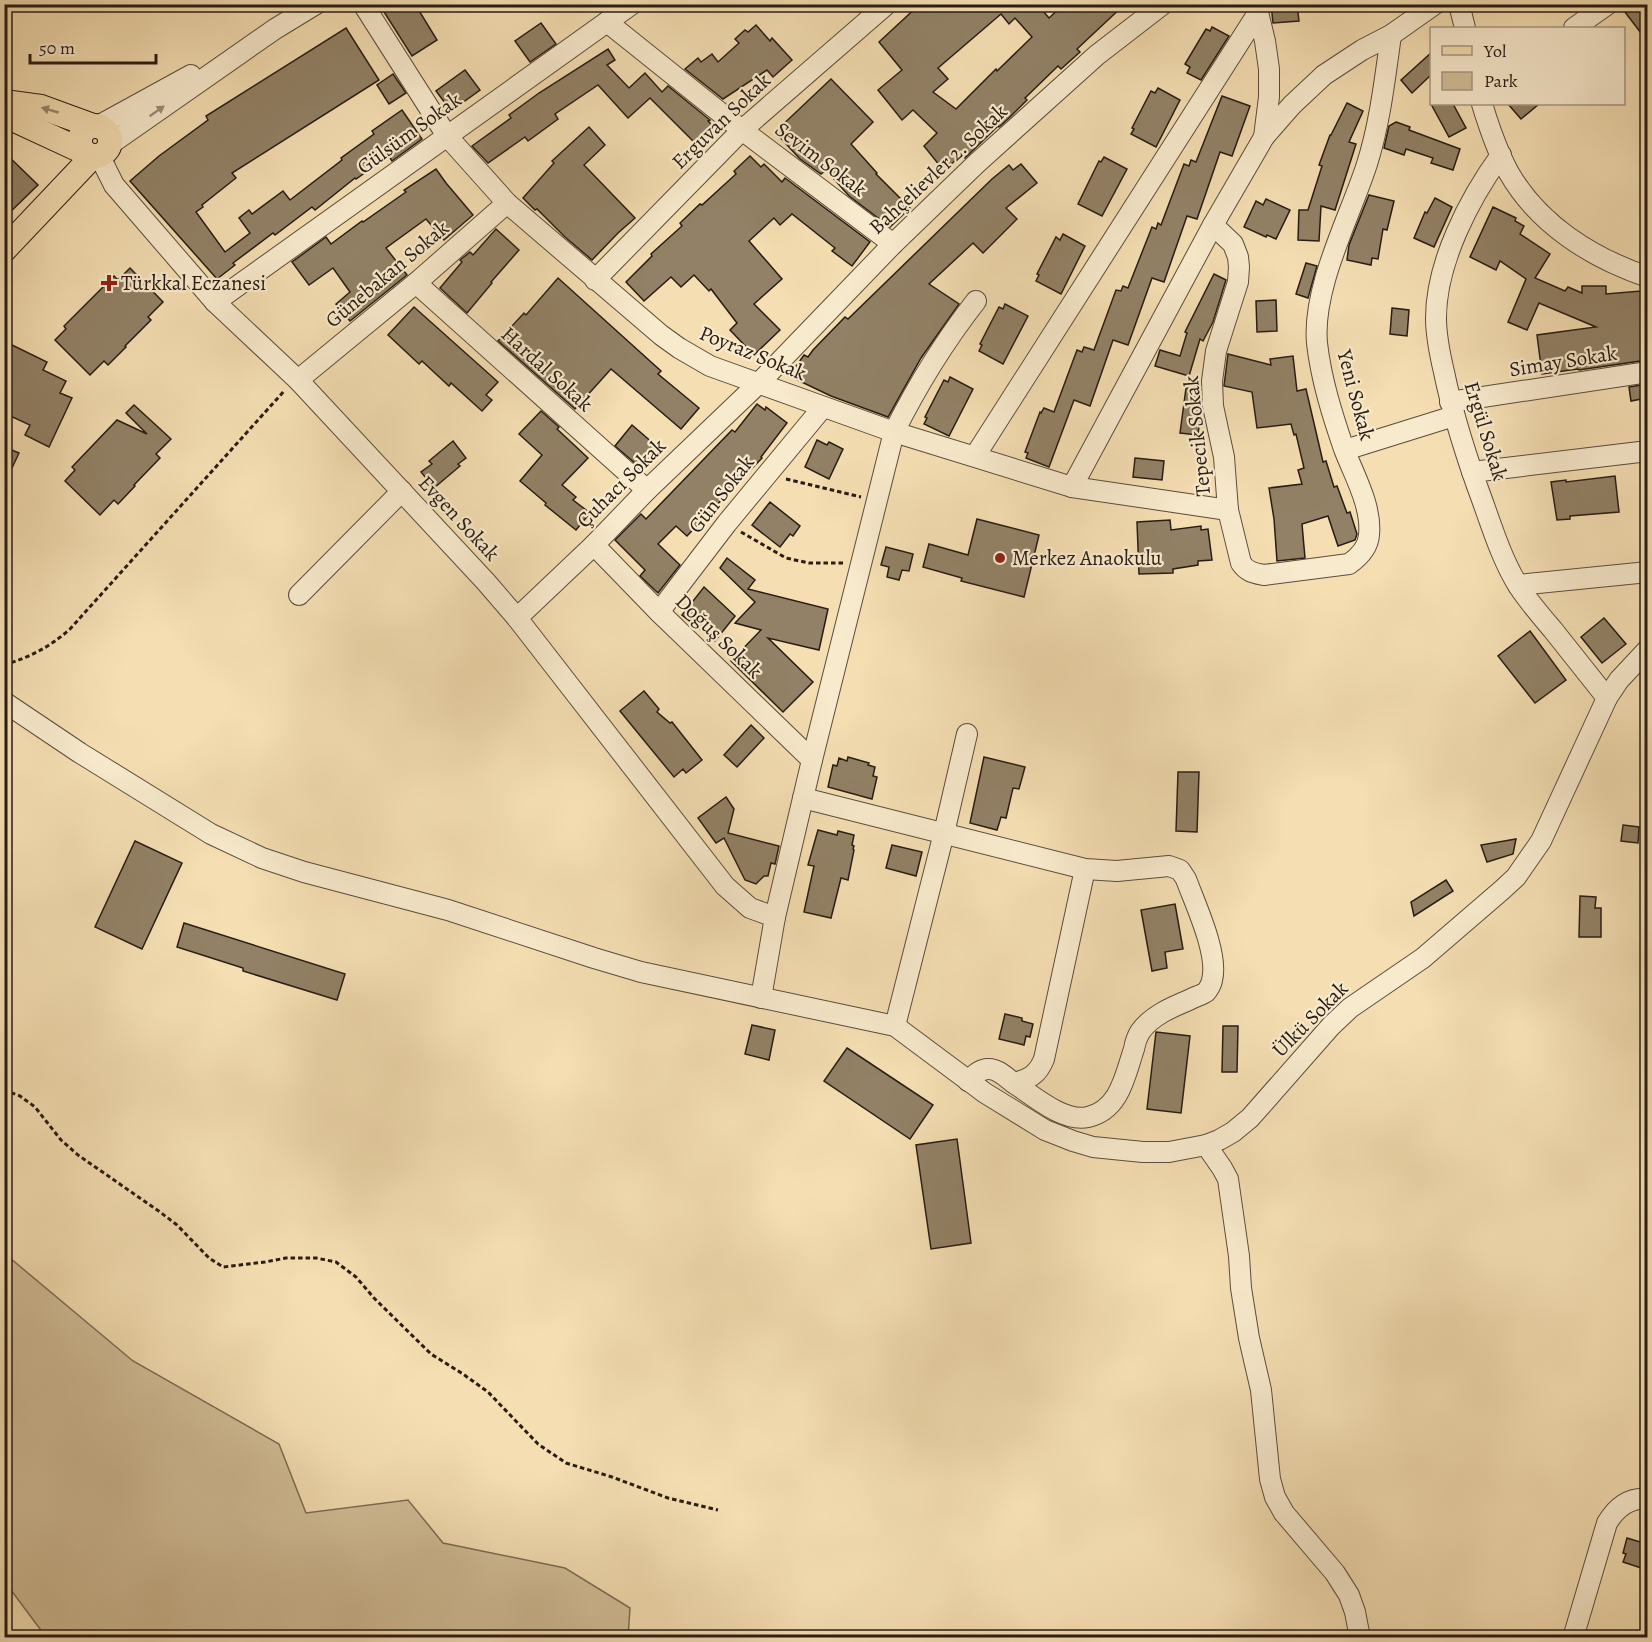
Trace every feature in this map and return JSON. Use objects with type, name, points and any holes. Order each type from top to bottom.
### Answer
[{"type":"main road","points":[[4,102],[41,107],[68,116],[96,143]]},
{"type":"main road","points":[[4,115],[96,143]]},
{"type":"main road","points":[[4,250],[96,143]]},
{"type":"street","points":[[96,143],[316,4]]},
{"type":"street","name":"Poyraz Sokak","points":[[363,4],[447,136],[507,203],[661,335],[695,358],[710,366],[894,432],[1072,487],[1228,510]]},
{"type":"street","name":"Gülsüm Sokak","points":[[215,302],[632,4]]},
{"type":"street","name":"Erguvan Sokak","points":[[596,280],[742,130],[887,4]]},
{"type":"street","name":"Bahçelievler 2. Sokak","points":[[759,383],[893,244],[977,163],[1097,55],[1163,4]]},
{"type":"street","points":[[1072,487],[1213,225],[1264,137],[1292,105],[1324,75],[1362,50],[1391,35],[1435,4]]},
{"type":"street","points":[[1459,4],[1465,27]]},
{"type":"street","points":[[1575,27],[1608,4]]},
{"type":"street","points":[[1257,9],[1269,69],[1269,97],[1264,137]]},
{"type":"street","points":[[975,456],[1257,9]]},
{"type":"street","name":"Sevim Sokak","points":[[607,22],[742,130],[893,244]]},
{"type":"street","name":"Yeni Sokak","points":[[1228,510],[1241,563],[1245,569],[1252,572],[1264,575],[1349,564],[1365,549],[1369,529],[1365,505],[1329,404],[1317,340],[1318,315],[1334,251],[1367,164],[1377,123],[1391,35]]},
{"type":"street","points":[[1482,105],[1501,155],[1521,190],[1546,219],[1588,251],[1613,264],[1647,277]]},
{"type":"street","name":"Evgen Sokak","points":[[96,143],[114,185],[215,302],[297,380],[517,618],[725,886],[750,908],[775,917]]},
{"type":"street","name":"Ergül Sokak","points":[[1501,155],[1484,178],[1467,209],[1454,239],[1440,286],[1437,332],[1452,409],[1502,553],[1518,585],[1607,698]]},
{"type":"street","name":"Günebakan Sokak","points":[[297,380],[416,283],[507,203]]},
{"type":"street","name":"Tepecik Sokak","points":[[1213,225],[1233,244],[1239,267],[1238,282],[1216,351],[1212,381],[1213,406],[1224,457],[1228,510]]},
{"type":"street","name":"Hardal Sokak","points":[[416,283],[647,490]]},
{"type":"street","points":[[761,998],[775,917],[894,432],[938,353],[976,301]]},
{"type":"street","name":"Simay Sokak","points":[[1345,450],[1452,409],[1647,372]]},
{"type":"street","name":"Çuhacı Sokak","points":[[517,618],[759,383]]},
{"type":"street","name":"Gün Sokak","points":[[659,612],[727,523],[823,407]]},
{"type":"street","points":[[1472,472],[1647,451]]},
{"type":"street","points":[[299,595],[402,491]]},
{"type":"street","name":"Doğuş Sokak","points":[[594,544],[659,612],[812,760]]},
{"type":"street","points":[[1518,585],[1647,572]]},
{"type":"street","name":"Ülkü Sokak","points":[[895,1026],[968,1081],[1017,1114],[1073,1142],[1093,1147],[1169,1152],[1206,1145],[1219,1140],[1250,1118],[1350,1008],[1437,946],[1516,877],[1541,841],[1607,698],[1619,680],[1647,649]]},
{"type":"street","points":[[4,702],[80,753],[211,834],[262,858],[304,872],[448,910],[641,972],[895,1026],[967,734]]},
{"type":"street","points":[[803,798],[1085,869],[1117,871],[1169,866],[1180,870],[1186,879],[1210,946],[1213,965],[1212,980],[1206,992],[1173,1007],[1146,1025],[1138,1034],[1121,1088],[1108,1107],[1100,1113],[1082,1118],[1069,1116],[1035,1098],[993,1069],[980,1071],[968,1081]]},
{"type":"street","points":[[1014,1083],[1032,1076],[1039,1070],[1044,1059],[1085,869]]},
{"type":"street","points":[[1206,1145],[1228,1179],[1241,1287],[1249,1338],[1261,1390],[1270,1479],[1275,1497],[1284,1513],[1335,1573],[1349,1595],[1360,1638]]},
{"type":"street","points":[[1573,1638],[1607,1523],[1620,1506],[1639,1498],[1647,1499]]},
{"type":"path","points":[[4,665],[32,656],[47,648],[70,629],[280,394],[297,380]]},
{"type":"path","points":[[766,475],[876,501]]},
{"type":"path","points":[[727,523],[786,558],[809,563],[862,563]]},
{"type":"path","points":[[4,1090],[20,1096],[35,1107],[61,1140],[78,1155],[177,1225],[209,1258],[223,1267],[286,1258],[316,1258],[336,1262],[356,1277],[431,1354],[489,1392],[538,1444],[566,1462],[668,1498],[718,1510]]},
{"type":"path","points":[[4,1623],[15,1638]]},
{"type":"green space","points":[[4,1253],[133,1361],[279,1444],[306,1513],[408,1500],[443,1543],[565,1568],[630,1608],[628,1637],[46,1637],[5,1582]]},
{"type":"building","points":[[379,4],[415,4],[437,40],[412,56]]},
{"type":"building","points":[[920,4],[1037,4],[1049,18],[1064,4],[1125,4],[1077,49],[1080,52],[1061,69],[1058,66],[1025,98],[1027,100],[1008,119],[965,158],[961,155],[944,171],[924,146],[937,133],[913,110],[902,120],[878,90],[902,70],[879,42]],"holes":[[[1001,14],[1009,24],[1015,18],[1032,37],[956,109],[933,92],[948,79],[938,68]]]},
{"type":"building","points":[[1271,4],[1297,4],[1299,21],[1273,23]]},
{"type":"building","points":[[1634,4],[1647,4],[1647,41],[1625,12]]},
{"type":"building","points":[[541,23],[556,44],[530,62],[515,41]]},
{"type":"building","points":[[756,25],[770,41],[772,38],[792,60],[773,77],[767,70],[723,99],[685,69],[698,58],[701,62],[712,54],[718,62],[739,43],[735,39],[745,30],[748,32]]},
{"type":"building","points":[[1212,27],[1229,36],[1201,80],[1187,73],[1190,67],[1185,64],[1206,29],[1210,31]]},
{"type":"building","points":[[346,28],[379,80],[232,173],[236,178],[196,212],[225,252],[250,233],[239,218],[249,210],[252,214],[283,191],[290,200],[374,134],[372,131],[402,110],[422,139],[392,161],[389,156],[355,178],[315,210],[312,207],[275,235],[273,233],[233,263],[235,265],[217,279],[130,181],[159,156],[208,120],[206,116]]},
{"type":"building","points":[[608,49],[615,60],[607,65],[629,88],[645,73],[662,92],[668,86],[710,120],[708,121],[712,125],[695,143],[650,98],[628,118],[598,85],[555,114],[558,119],[528,141],[525,137],[488,163],[472,146],[511,118],[509,115],[539,93]]},
{"type":"building","points":[[1430,54],[1430,76],[1412,93],[1401,80]]},
{"type":"building","points":[[465,70],[480,90],[451,111],[436,91]]},
{"type":"building","points":[[393,74],[406,93],[389,104],[377,85]]},
{"type":"building","points":[[831,79],[873,122],[851,144],[876,174],[910,208],[890,227],[849,196],[826,170],[821,174],[800,159],[775,132]]},
{"type":"building","points":[[1158,88],[1180,100],[1156,147],[1131,134],[1151,91],[1155,93]]},
{"type":"building","points":[[1222,96],[1250,106],[1232,156],[1220,152],[1197,219],[1187,216],[1164,282],[1152,278],[1128,345],[1113,340],[1090,406],[1074,400],[1049,467],[1026,458],[1028,453],[1025,452],[1040,412],[1044,408],[1054,412],[1077,350],[1082,352],[1084,347],[1094,350],[1116,290],[1121,291],[1123,286],[1128,288],[1152,227],[1156,229],[1158,223],[1161,225],[1184,164],[1189,166],[1191,160],[1196,162]]},
{"type":"building","points":[[1347,103],[1363,111],[1349,142],[1356,144],[1335,210],[1321,206],[1319,241],[1298,240],[1299,210],[1308,210],[1322,166],[1319,165],[1330,135]]},
{"type":"building","points":[[1432,105],[1454,105],[1466,128],[1449,137]]},
{"type":"building","points":[[1509,105],[1538,105],[1521,119]]},
{"type":"building","points":[[1396,122],[1410,127],[1409,130],[1460,149],[1453,170],[1431,163],[1433,158],[1406,149],[1404,155],[1384,148],[1389,126]]},
{"type":"building","points":[[589,127],[605,145],[584,165],[635,218],[592,260],[523,198],[554,163],[552,161]]},
{"type":"building","points":[[4,152],[38,185],[4,218]]},
{"type":"building","points":[[750,156],[761,167],[764,164],[782,182],[785,178],[870,242],[852,266],[832,251],[835,248],[792,214],[780,225],[774,218],[749,241],[782,279],[754,304],[780,330],[754,355],[730,330],[737,323],[711,289],[709,291],[694,275],[681,287],[671,277],[644,301],[626,282],[652,256],[651,254],[682,226],[680,223],[736,174],[734,171]]},
{"type":"building","points":[[1104,157],[1127,169],[1102,216],[1078,204],[1099,161],[1101,162]]},
{"type":"building","points":[[1021,164],[1037,183],[1006,208],[1017,219],[983,253],[973,243],[929,284],[959,304],[921,358],[888,417],[831,396],[789,376],[804,355],[808,357],[845,317],[848,319],[992,179],[1009,165],[1013,170]]},
{"type":"building","points":[[436,169],[473,215],[444,240],[426,219],[386,248],[407,275],[350,321],[336,304],[350,292],[333,268],[309,285],[292,262],[326,237],[331,244]]},
{"type":"building","points":[[1369,195],[1394,201],[1387,230],[1383,229],[1378,259],[1372,258],[1371,265],[1347,260],[1349,245]]},
{"type":"building","points":[[1435,198],[1452,207],[1434,247],[1414,238],[1425,212],[1427,213]]},
{"type":"building","points":[[1266,199],[1290,210],[1276,239],[1244,227],[1256,201],[1263,205]]},
{"type":"building","points":[[1493,207],[1516,218],[1515,221],[1524,226],[1520,234],[1550,254],[1535,278],[1565,291],[1568,287],[1582,293],[1582,286],[1606,286],[1606,294],[1641,291],[1647,360],[1542,374],[1537,335],[1596,327],[1539,303],[1527,330],[1508,322],[1526,279],[1500,261],[1496,270],[1470,257]]},
{"type":"building","points":[[496,229],[519,250],[467,313],[440,288],[462,262],[460,260],[470,252],[473,255]]},
{"type":"building","points":[[1063,234],[1085,246],[1061,294],[1036,281],[1039,275],[1037,274],[1056,237],[1060,240]]},
{"type":"building","points":[[1306,263],[1317,266],[1308,298],[1296,294]]},
{"type":"building","points":[[130,268],[163,302],[148,317],[151,320],[108,365],[104,361],[90,375],[55,340],[66,329],[64,326],[114,276],[118,280]]},
{"type":"building","points":[[1214,274],[1226,280],[1213,322],[1203,341],[1200,339],[1189,376],[1155,366],[1160,350],[1180,356],[1187,333],[1185,332]]},
{"type":"building","points":[[558,278],[661,371],[658,374],[699,408],[681,429],[611,369],[575,409],[498,341],[524,313],[526,315]]},
{"type":"building","points":[[1276,300],[1277,331],[1257,332],[1256,301]]},
{"type":"building","points":[[1005,304],[1028,316],[1003,364],[979,351],[982,345],[980,344],[999,307],[1003,309]]},
{"type":"building","points":[[414,307],[498,382],[486,395],[492,400],[482,411],[451,383],[449,386],[422,361],[419,364],[388,335]]},
{"type":"building","points":[[1392,308],[1409,310],[1407,336],[1390,334]]},
{"type":"building","points":[[12,345],[47,362],[43,370],[66,381],[60,393],[72,398],[49,447],[25,435],[30,425],[4,413],[4,360]]},
{"type":"building","points":[[1228,354],[1271,365],[1270,359],[1293,356],[1297,391],[1306,389],[1323,462],[1326,461],[1334,487],[1337,486],[1347,513],[1350,512],[1357,534],[1355,540],[1338,546],[1328,516],[1302,524],[1305,558],[1277,561],[1269,488],[1302,484],[1298,470],[1304,468],[1296,434],[1294,435],[1291,424],[1257,428],[1252,392],[1224,386]]},
{"type":"building","points":[[950,377],[973,389],[949,436],[924,424],[927,418],[925,417],[944,380],[948,382]]},
{"type":"building","points":[[1647,384],[1647,398],[1631,401],[1629,387]]},
{"type":"building","points":[[1186,388],[1200,390],[1198,435],[1180,433]]},
{"type":"building","points":[[757,404],[765,410],[766,407],[787,423],[762,458],[687,536],[676,526],[658,544],[680,565],[658,593],[640,576],[645,570],[615,540],[641,514],[646,519],[732,430],[735,432]]},
{"type":"building","points":[[134,405],[171,439],[156,454],[160,458],[135,486],[118,504],[114,500],[100,515],[65,481],[75,470],[72,467],[117,420],[147,434],[126,413]]},
{"type":"building","points":[[541,411],[588,458],[562,485],[576,497],[573,500],[590,513],[576,530],[520,481],[542,455],[519,434]]},
{"type":"building","points":[[632,425],[661,450],[643,470],[615,446]]},
{"type":"building","points":[[817,440],[827,445],[829,442],[843,449],[829,479],[805,467]]},
{"type":"building","points":[[453,441],[466,458],[434,488],[421,472],[432,464],[429,461]]},
{"type":"building","points":[[4,447],[19,453],[4,485]]},
{"type":"building","points":[[1135,458],[1164,461],[1162,480],[1133,477]]},
{"type":"building","points":[[1615,476],[1619,512],[1570,516],[1570,519],[1557,520],[1551,482]]},
{"type":"building","points":[[770,502],[800,526],[793,536],[790,534],[780,547],[752,525]]},
{"type":"building","name":"Merkez Anaokulu","points":[[977,519],[1039,535],[1024,597],[961,581],[962,578],[923,567],[929,544],[968,555]]},
{"type":"building","points":[[1170,520],[1171,530],[1201,526],[1201,530],[1208,529],[1212,560],[1198,561],[1198,565],[1173,569],[1173,573],[1139,574],[1137,522]]},
{"type":"building","points":[[886,547],[913,554],[909,571],[902,570],[899,580],[887,577],[889,567],[881,565]]},
{"type":"building","points":[[727,558],[755,580],[748,589],[828,609],[819,650],[768,638],[813,682],[783,712],[731,661],[761,630],[735,623],[755,602],[720,568]]},
{"type":"building","points":[[704,587],[735,616],[715,641],[682,615]]},
{"type":"building","points":[[1604,618],[1626,644],[1602,663],[1581,637]]},
{"type":"building","points":[[1530,631],[1566,680],[1535,703],[1498,656]]},
{"type":"building","points":[[644,691],[659,709],[657,712],[670,723],[672,722],[702,760],[686,773],[683,769],[674,777],[620,711]]},
{"type":"building","points":[[751,725],[764,738],[737,767],[724,755]]},
{"type":"building","points":[[848,757],[875,767],[873,776],[877,777],[872,799],[828,787],[833,765],[837,766],[839,758],[847,761]]},
{"type":"building","points":[[984,757],[1025,767],[1019,789],[1013,788],[1006,818],[1001,817],[997,830],[970,823]]},
{"type":"building","points":[[1178,772],[1199,772],[1197,832],[1176,831]]},
{"type":"building","points":[[726,797],[734,809],[728,833],[779,846],[775,864],[771,863],[768,876],[764,876],[756,884],[745,880],[724,838],[716,843],[698,818]]},
{"type":"building","points":[[1623,825],[1639,827],[1638,843],[1621,841]]},
{"type":"building","points":[[818,830],[837,835],[838,831],[854,835],[852,845],[854,850],[848,880],[841,878],[831,918],[804,912],[814,866],[808,865]]},
{"type":"building","points":[[1516,839],[1513,854],[1487,862],[1481,845]]},
{"type":"building","points":[[135,841],[182,863],[142,949],[95,927]]},
{"type":"building","points":[[892,845],[922,852],[916,876],[886,868]]},
{"type":"building","points":[[1446,880],[1453,891],[1414,916],[1411,902]]},
{"type":"building","points":[[1580,896],[1596,897],[1595,908],[1601,908],[1601,937],[1579,937]]},
{"type":"building","points":[[1175,904],[1183,949],[1165,952],[1167,968],[1152,971],[1141,910]]},
{"type":"building","points":[[184,923],[345,974],[337,1000],[243,971],[243,968],[177,947]]},
{"type":"building","points":[[1005,1014],[1022,1018],[1022,1021],[1033,1024],[1030,1037],[1026,1036],[1024,1045],[999,1039]]},
{"type":"building","points":[[752,1025],[775,1030],[769,1060],[745,1054]]},
{"type":"building","points":[[1223,1026],[1238,1026],[1237,1072],[1222,1072]]},
{"type":"building","points":[[1156,1032],[1190,1036],[1181,1113],[1147,1109]]},
{"type":"building","points":[[847,1048],[933,1105],[910,1139],[824,1081]]},
{"type":"building","points":[[957,1139],[971,1243],[931,1249],[916,1145]]},
{"type":"building","points":[[1627,1538],[1647,1544],[1647,1570],[1623,1562]]},
{"type":"place","name":"Türkkal Eczanesi","points":[[109,283]]},
{"type":"place","name":"Merkez Anaokulu","points":[[1000,558]]}]
